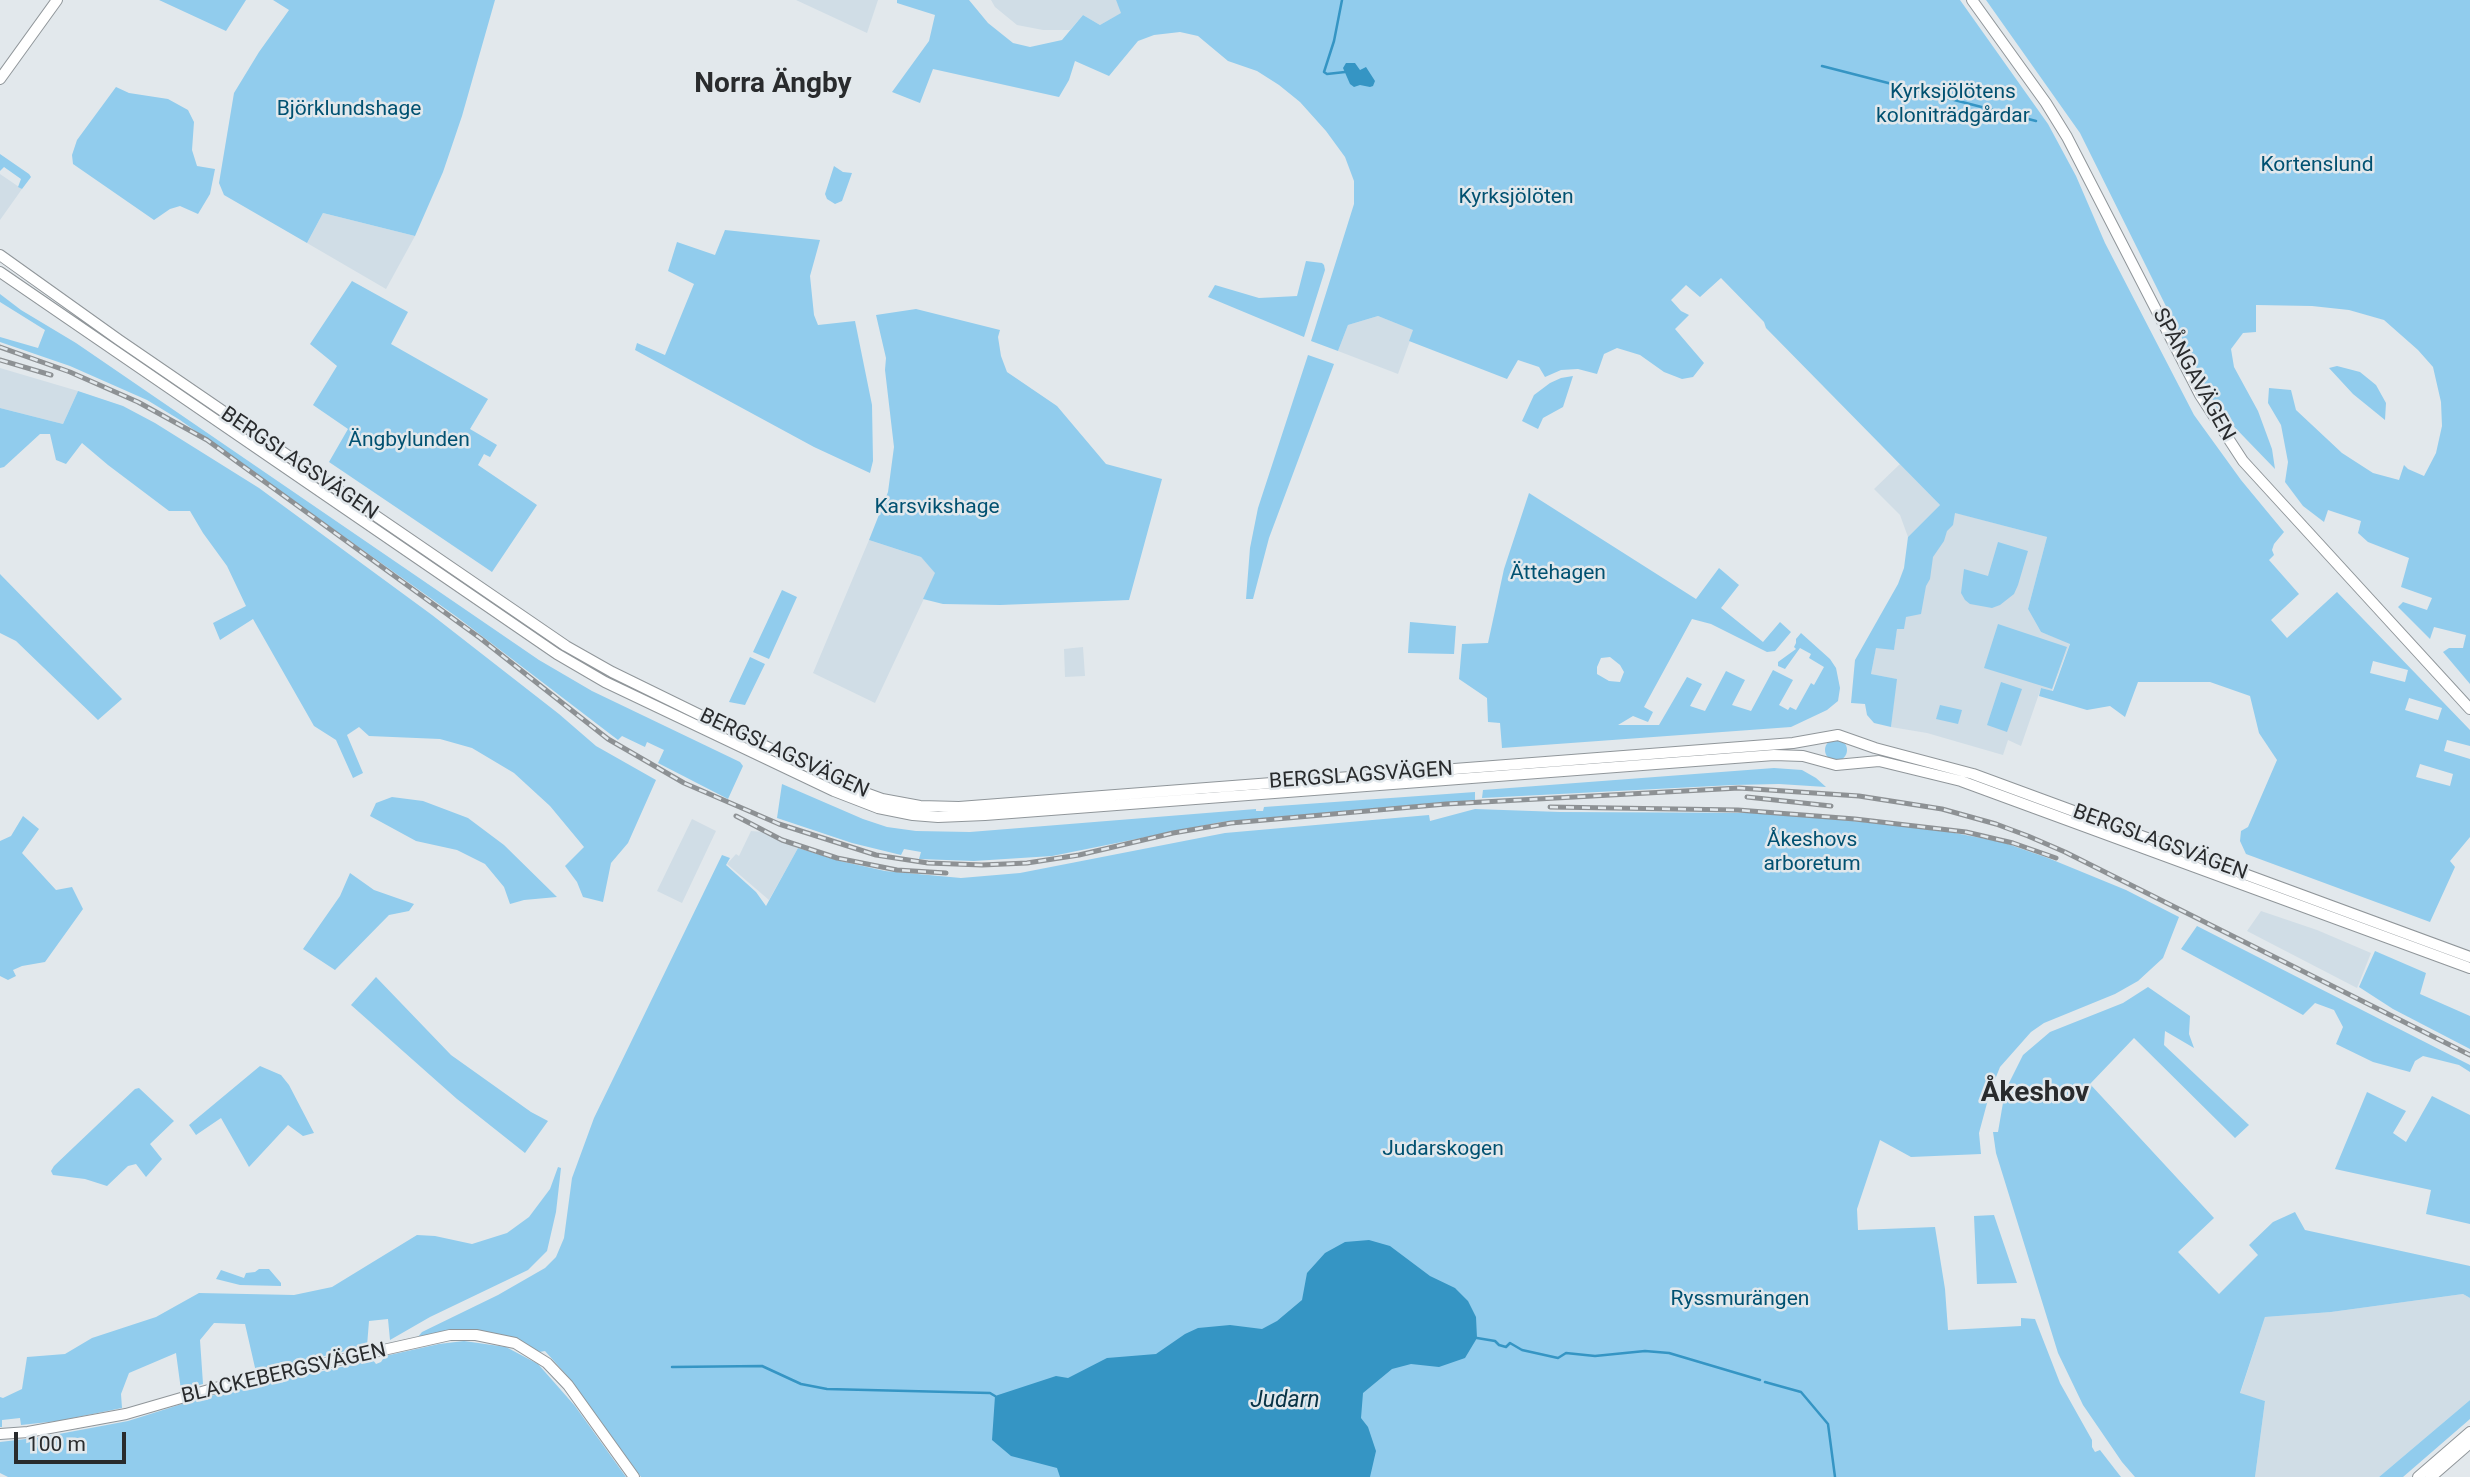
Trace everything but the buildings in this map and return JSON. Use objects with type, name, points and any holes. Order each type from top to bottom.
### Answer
[{"type":"main road","points":[[0,79],[57,0]]},
{"type":"main road","name":"SPÅNGAVÄGEN","points":[[1972,0],[2067,136],[2200,395],[2243,461],[2470,709]]},
{"type":"main road","name":"BERGSLAGSVÄGEN","points":[[0,255],[566,646],[856,801],[895,812],[938,817],[1774,755],[1803,756],[1836,765],[1867,761],[1892,763],[1961,780],[2470,968]]},
{"type":"main road","points":[[0,261],[25,274]]},
{"type":"main road","name":"BERGSLAGSVÄGEN","points":[[0,272],[557,654],[605,682],[870,795],[908,804],[947,807],[1793,743],[1838,735],[1973,774],[2470,957]]},
{"type":"main road","points":[[1825,762],[1821,749],[1828,737]]},
{"type":"main road","points":[[1846,763],[1851,752],[1847,739]]},
{"type":"main road","name":"BLACKEBERGSVÄGEN","points":[[0,1434],[40,1430],[126,1414],[219,1387],[404,1345],[450,1335],[476,1335],[515,1343],[547,1363],[568,1385],[634,1477]]},
{"type":"main road","points":[[2418,1477],[2470,1432]]},
{"type":"main road","points":[[2431,1477],[2470,1443]]},
{"type":"shaded area","points":[[796,0],[878,0],[867,33]]},
{"type":"shaded area","points":[[991,0],[1116,0],[1122,13],[1100,25],[1083,15],[1070,30],[1043,30],[1017,25],[995,7]]},
{"type":"shaded area","points":[[0,174],[22,189],[0,220]]},
{"type":"shaded area","points":[[323,213],[415,236],[386,289],[307,243]]},
{"type":"shaded area","points":[[1378,316],[1414,330],[1398,374],[1338,351],[1348,325]]},
{"type":"shaded area","points":[[0,368],[78,391],[63,424],[0,408]]},
{"type":"shaded area","points":[[1900,464],[1940,505],[1908,537],[1900,515],[1874,489]]},
{"type":"shaded area","points":[[1945,510],[2047,537],[2028,609],[2041,632],[2070,643],[2052,691],[2041,688],[2021,746],[2008,740],[2003,755],[1927,733],[1891,727],[1896,679],[1871,674],[1876,647],[1894,649],[1897,628]]},
{"type":"shaded area","points":[[869,540],[921,557],[936,573],[875,703],[813,673]]},
{"type":"shaded area","points":[[1083,647],[1085,676],[1065,677],[1064,649]]},
{"type":"shaded area","points":[[692,819],[716,831],[682,903],[657,891]]},
{"type":"shaded area","points":[[751,831],[763,832],[798,848],[769,900],[727,864],[736,854],[739,856]]},
{"type":"shaded area","points":[[2261,911],[2317,930],[2371,953],[2357,988],[2247,931]]},
{"type":"shaded area","points":[[2463,1294],[2470,1298],[2470,1400],[2379,1477],[2255,1477],[2265,1401],[2240,1394],[2265,1317],[2331,1312]]},
{"type":"green space","points":[[159,0],[246,0],[226,31]]},
{"type":"green space","name":"Björklundshage","points":[[273,0],[495,0],[462,116],[443,172],[415,236],[323,213],[307,243],[224,195],[219,183],[234,93],[289,10]]},
{"type":"green space","name":"Kyrksjölöten","points":[[897,0],[969,0],[988,23],[1013,43],[1030,47],[1062,40],[1083,15],[1100,25],[1121,13],[1116,0],[1960,0],[2048,124],[2076,176],[2105,243],[2194,415],[2241,480],[2284,532],[2274,544],[2274,555],[2269,560],[2299,594],[2271,620],[2287,638],[2337,592],[2470,730],[2470,746],[2447,740],[2444,751],[2470,759],[2470,837],[2450,861],[2455,867],[2430,922],[2246,854],[2240,841],[2241,831],[2248,827],[2277,760],[2259,733],[2250,696],[2210,682],[2138,682],[2125,717],[2110,706],[2087,710],[2039,696],[2041,688],[2053,691],[2070,644],[2041,632],[2028,609],[2047,537],[1955,513],[1953,525],[1933,557],[1921,614],[1906,617],[1904,629],[1897,629],[1894,650],[1876,648],[1871,674],[1897,679],[1891,727],[1874,723],[1867,715],[1865,704],[1851,703],[1855,660],[1898,584],[1904,568],[1908,537],[1940,505],[1766,328],[1764,322],[1721,278],[1700,297],[1686,285],[1671,300],[1689,315],[1675,329],[1704,363],[1693,377],[1682,379],[1664,372],[1640,355],[1617,348],[1604,354],[1597,374],[1578,369],[1561,370],[1545,377],[1539,367],[1518,360],[1507,379],[1409,341],[1413,330],[1378,316],[1348,325],[1338,351],[1311,341],[1354,204],[1354,181],[1345,157],[1326,131],[1300,102],[1279,85],[1257,71],[1228,61],[1198,36],[1180,32],[1154,35],[1138,41],[1109,76],[1075,61],[1069,80],[1059,97],[933,69],[920,103],[892,92],[929,41],[935,15],[897,3]],"holes":[[[2373,661],[2408,670],[2405,682],[2370,673]],[[2409,698],[2442,708],[2438,720],[2405,710]],[[2420,764],[2453,774],[2450,786],[2416,777]]]},
{"type":"green space","name":"Kortenslund","points":[[1986,0],[2470,0],[2470,684],[2443,652],[2449,648],[2463,648],[2466,635],[2434,627],[2430,639],[2398,607],[2403,602],[2427,610],[2432,598],[2401,587],[2409,558],[2368,542],[2358,533],[2361,521],[2328,510],[2324,522],[2303,506],[2285,482],[2288,462],[2281,425],[2268,403],[2269,388],[2291,390],[2296,410],[2342,453],[2373,473],[2399,480],[2404,465],[2424,476],[2436,453],[2442,426],[2441,402],[2433,367],[2384,320],[2349,310],[2256,305],[2256,332],[2243,333],[2231,349],[2234,367],[2258,411],[2272,449],[2275,469],[2217,409],[2080,133]]},
{"type":"green space","points":[[116,87],[129,93],[168,99],[188,110],[194,122],[192,150],[197,166],[215,169],[210,194],[198,214],[180,206],[154,220],[73,164],[72,155],[77,140]]},
{"type":"green space","points":[[0,154],[31,177],[22,189],[18,187],[21,179],[4,167],[0,171]]},
{"type":"green space","points":[[834,166],[843,172],[852,173],[842,201],[835,204],[827,199],[825,194]]},
{"type":"green space","points":[[725,230],[820,240],[810,276],[814,315],[818,325],[855,321],[872,405],[873,461],[870,473],[814,447],[635,350],[637,343],[665,355],[694,284],[668,271],[677,242],[715,255]]},
{"type":"green space","points":[[1306,261],[1322,263],[1325,270],[1304,337],[1208,297],[1215,285],[1259,298],[1297,296]]},
{"type":"green space","name":"Ängbylunden","points":[[352,281],[408,312],[391,344],[488,399],[470,429],[497,445],[490,457],[484,454],[478,465],[537,505],[492,572],[329,462],[348,429],[313,405],[337,366],[310,344]]},
{"type":"green space","points":[[0,294],[76,343],[539,660],[592,691],[740,762],[743,766],[728,799],[658,763],[664,750],[647,742],[645,747],[622,736],[618,740],[457,617],[180,420],[147,400],[70,366],[0,342],[0,337],[38,348],[45,330],[0,302]]},
{"type":"green space","name":"Karsvikshage","points":[[916,309],[1000,330],[998,337],[1001,356],[1007,372],[1057,406],[1106,464],[1162,479],[1129,600],[1000,605],[943,604],[923,599],[935,573],[921,557],[869,540],[888,492],[894,447],[886,358],[876,315]]},
{"type":"green space","points":[[1308,355],[1334,364],[1269,538],[1253,599],[1246,599],[1250,548],[1258,508]]},
{"type":"green space","points":[[2337,366],[2360,372],[2376,385],[2386,403],[2385,420],[2353,394],[2329,368]]},
{"type":"green space","points":[[1573,376],[1563,407],[1543,418],[1538,429],[1522,421],[1534,395],[1550,383]]},
{"type":"green space","points":[[78,391],[123,406],[155,423],[259,488],[432,615],[596,746],[656,780],[628,843],[611,863],[603,902],[583,897],[577,882],[565,866],[584,847],[550,806],[514,773],[472,748],[440,739],[369,736],[359,727],[347,735],[363,773],[353,778],[336,740],[314,726],[253,619],[220,640],[213,623],[246,606],[227,566],[190,511],[169,511],[82,443],[66,464],[56,460],[50,434],[40,434],[0,468],[0,408],[63,424]]},
{"type":"green space","name":"Ättehagen","points":[[1529,493],[1696,599],[1719,568],[1739,585],[1721,608],[1763,642],[1780,622],[1791,632],[1775,651],[1767,652],[1711,624],[1692,619],[1644,707],[1653,712],[1648,722],[1633,716],[1618,725],[1659,725],[1687,677],[1702,684],[1690,706],[1705,711],[1726,671],[1745,680],[1732,705],[1751,711],[1773,670],[1793,680],[1779,705],[1788,710],[1790,707],[1796,710],[1811,683],[1814,685],[1824,667],[1809,658],[1811,654],[1800,648],[1785,669],[1778,666],[1778,662],[1796,649],[1796,639],[1801,633],[1830,659],[1836,668],[1840,688],[1838,701],[1827,710],[1791,727],[1502,748],[1500,723],[1488,722],[1487,698],[1459,679],[1462,644],[1488,643],[1504,569]],"holes":[[[1610,657],[1624,672],[1620,682],[1609,681],[1597,674],[1601,658]]]},
{"type":"green space","points":[[1998,542],[2028,551],[2014,594],[1992,608],[1970,604],[1961,593],[1964,569],[1988,576]]},
{"type":"green space","points":[[0,574],[122,699],[98,720],[16,641],[0,633]]},
{"type":"green space","points":[[782,590],[797,597],[769,659],[753,652]]},
{"type":"green space","points":[[1410,622],[1456,626],[1454,654],[1408,653]]},
{"type":"green space","points":[[1998,624],[2067,647],[2052,689],[1984,668]]},
{"type":"green space","points":[[750,657],[765,664],[745,705],[729,702]]},
{"type":"green space","points":[[2001,682],[2022,689],[2007,732],[1987,725]]},
{"type":"green space","points":[[1940,705],[1962,710],[1958,724],[1936,719]]},
{"type":"green space","points":[[1836,739],[1844,742],[1847,750],[1844,758],[1836,761],[1828,758],[1825,750],[1828,742]]},
{"type":"green space","points":[[1774,768],[1802,770],[1826,787],[1733,785],[1482,798],[1483,790]]},
{"type":"green space","points":[[782,784],[863,819],[887,827],[916,831],[970,832],[1256,809],[1263,811],[1264,807],[1475,792],[1475,800],[1221,822],[1052,856],[974,861],[919,859],[921,852],[904,849],[901,855],[852,843],[777,818]]},
{"type":"green space","points":[[392,797],[423,801],[468,818],[504,845],[557,897],[510,904],[504,887],[485,864],[457,850],[416,841],[370,816],[376,803]]},
{"type":"green space","name":"Judarskogen","points":[[1475,809],[1772,813],[1934,829],[2002,842],[2048,858],[2126,890],[2179,917],[2163,958],[2138,981],[2115,994],[2044,1023],[2031,1032],[2000,1067],[1979,1133],[1981,1154],[1911,1157],[1880,1140],[1857,1209],[1858,1230],[1935,1227],[1945,1289],[1948,1330],[2021,1326],[2021,1318],[2035,1319],[2060,1383],[2092,1440],[2092,1447],[2095,1452],[2100,1450],[2121,1477],[641,1477],[570,1379],[545,1351],[539,1352],[516,1339],[483,1331],[466,1330],[417,1338],[422,1332],[498,1295],[545,1268],[556,1257],[564,1238],[572,1178],[594,1118],[722,855],[730,858],[726,865],[756,892],[766,906],[798,848],[885,871],[961,878],[1020,873],[1225,833],[1429,815],[1430,821]]},
{"type":"green space","points":[[23,816],[39,829],[22,853],[56,890],[72,887],[83,909],[45,962],[13,970],[16,976],[8,980],[0,976],[0,841],[11,836]]},
{"type":"green space","points":[[350,873],[374,890],[414,904],[409,911],[389,915],[335,970],[303,949],[340,896]]},
{"type":"green space","points":[[2197,926],[2470,1065],[2470,1072],[2459,1065],[2423,1056],[2415,1061],[2410,1072],[2373,1062],[2336,1044],[2343,1027],[2334,1010],[2315,1003],[2303,1015],[2181,949]]},
{"type":"green space","points":[[2375,951],[2426,973],[2420,994],[2470,1016],[2470,1049],[2393,1009],[2359,987]]},
{"type":"green space","points":[[376,977],[451,1055],[531,1112],[548,1121],[525,1153],[457,1099],[351,1005]]},
{"type":"green space","points":[[2148,987],[2190,1016],[2189,1034],[2194,1048],[2165,1031],[2164,1045],[2249,1125],[2235,1138],[2134,1038],[2090,1084],[2214,1218],[2178,1252],[2219,1294],[2258,1255],[2249,1245],[2273,1222],[2295,1212],[2305,1230],[2470,1266],[2470,1298],[2463,1294],[2331,1312],[2265,1317],[2240,1393],[2265,1401],[2255,1477],[2135,1477],[2122,1462],[2083,1405],[2058,1353],[1996,1153],[1993,1132],[1998,1132],[2005,1091],[2023,1055],[2050,1032],[2123,1003]]},
{"type":"green space","points":[[260,1066],[281,1075],[314,1133],[303,1136],[288,1125],[249,1167],[221,1118],[196,1135],[189,1125]]},
{"type":"green space","points":[[139,1088],[174,1121],[150,1144],[162,1159],[146,1177],[136,1164],[128,1166],[107,1186],[85,1179],[53,1175],[51,1171],[54,1166]]},
{"type":"green space","points":[[2367,1092],[2406,1111],[2393,1133],[2406,1142],[2432,1096],[2470,1115],[2470,1224],[2426,1214],[2431,1190],[2335,1169]]},
{"type":"green space","points":[[558,1167],[561,1168],[556,1212],[547,1251],[528,1270],[430,1317],[390,1340],[388,1319],[369,1321],[367,1346],[256,1372],[245,1324],[214,1323],[200,1340],[203,1384],[181,1390],[176,1353],[129,1373],[121,1394],[122,1408],[58,1421],[21,1425],[20,1418],[2,1420],[0,1427],[0,1397],[22,1389],[27,1357],[65,1354],[92,1338],[156,1317],[199,1293],[294,1295],[332,1287],[417,1235],[472,1244],[507,1233],[529,1217],[550,1189]]},
{"type":"green space","points":[[1994,1215],[2017,1283],[1977,1284],[1974,1216]]},
{"type":"green space","points":[[269,1269],[281,1286],[240,1285],[216,1279],[221,1270],[244,1278],[246,1273]]},
{"type":"green space","points":[[464,1341],[506,1347],[538,1364],[575,1406],[626,1477],[8,1477],[0,1473],[0,1442],[128,1421],[201,1398],[373,1360],[376,1364],[385,1356]]},
{"type":"green space","points":[[2470,1400],[2470,1419],[2403,1477],[2379,1477]]},
{"type":"water","points":[[1346,63],[1355,63],[1360,70],[1366,67],[1375,81],[1373,86],[1354,87],[1350,84],[1343,68]]},
{"type":"water","name":"Judarn","points":[[1369,1240],[1390,1246],[1430,1276],[1455,1288],[1468,1301],[1476,1317],[1477,1338],[1465,1358],[1439,1367],[1411,1364],[1392,1369],[1363,1393],[1361,1418],[1368,1427],[1376,1451],[1370,1477],[1060,1477],[1057,1468],[1011,1456],[992,1440],[995,1396],[1056,1376],[1068,1378],[1107,1358],[1156,1354],[1198,1328],[1230,1325],[1262,1329],[1277,1321],[1302,1300],[1307,1273],[1325,1253],[1345,1242]]},
{"type":"waterway","points":[[1342,0],[1334,41],[1324,72],[1345,72]]},
{"type":"waterway","points":[[1822,66],[2036,121]]},
{"type":"waterway","points":[[1477,1338],[1495,1341],[1506,1347],[1510,1343],[1522,1350],[1558,1358],[1566,1353],[1595,1356],[1645,1351],[1669,1353],[1760,1380]]},
{"type":"waterway","points":[[672,1367],[762,1366],[801,1384],[827,1389],[990,1393],[995,1396]]},
{"type":"waterway","points":[[1765,1382],[1801,1392],[1828,1424],[1835,1477]]},
{"type":"railway","points":[[0,347],[70,372],[138,402],[207,440],[480,638],[608,739],[684,783],[779,824],[876,855],[928,863],[1027,863],[1079,855],[1173,833],[1231,823],[1446,804],[1739,788],[1859,796],[1942,809],[2028,836],[2470,1055]]},
{"type":"railway","points":[[0,360],[51,375]]},
{"type":"railway","points":[[1747,797],[1831,806]]},
{"type":"railway","points":[[1550,807],[1738,810],[1855,819],[1966,832],[2013,843],[2056,858]]},
{"type":"railway","points":[[736,816],[782,840],[837,858],[897,870],[946,873]]},
{"type":"district","name":"Norra Ängby","points":[[773,85]]},
{"type":"district","name":"Åkeshov","points":[[2035,1094]]},
{"type":"park label","name":"Kyrksjölötens koloniträdgårdar","points":[[1953,105]]},
{"type":"park label","name":"Åkeshovs arboretum","points":[[1812,853]]},
{"type":"park label","name":"Ryssmurängen","points":[[1740,1300]]}]
